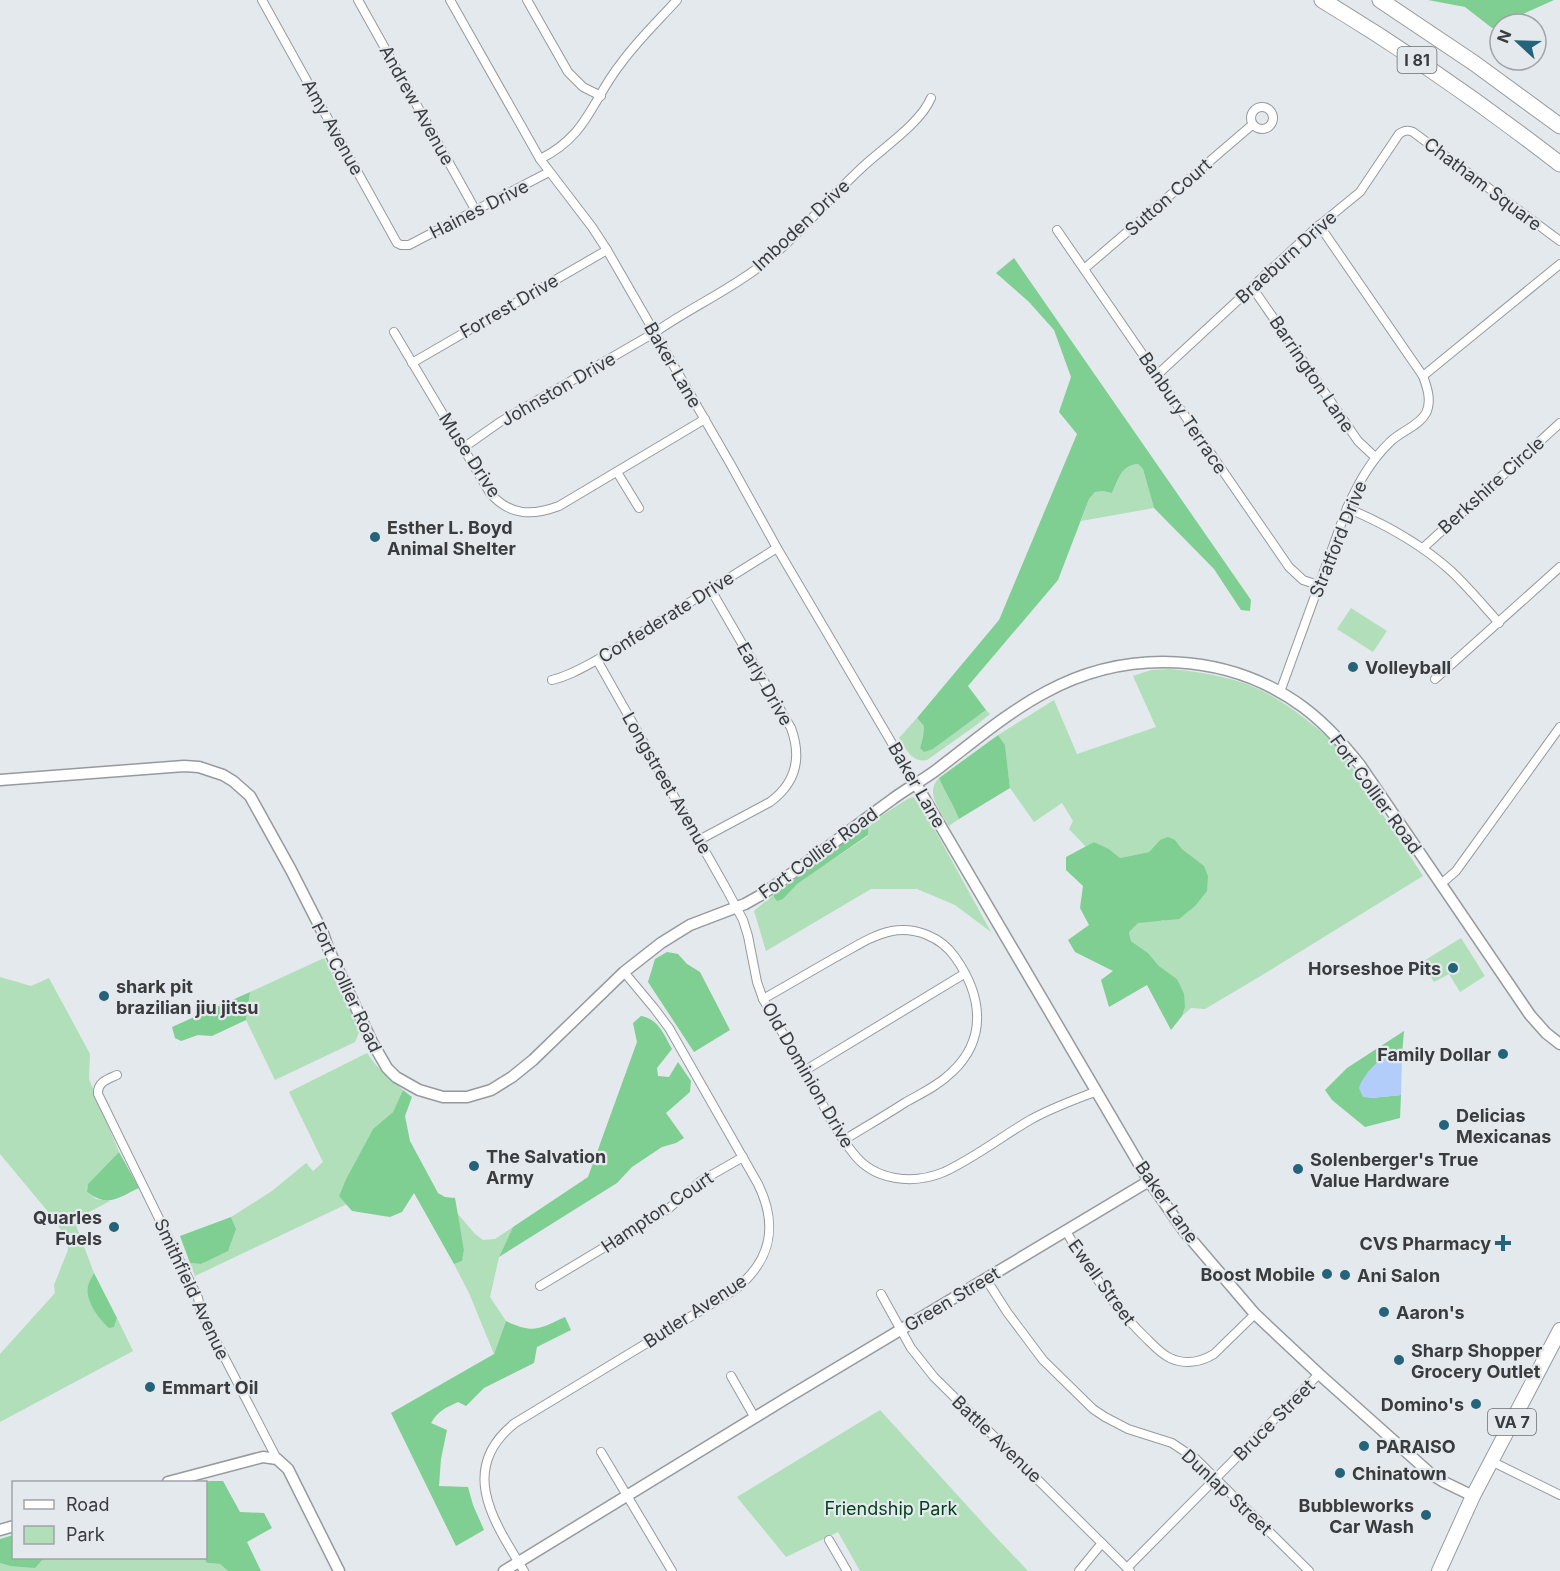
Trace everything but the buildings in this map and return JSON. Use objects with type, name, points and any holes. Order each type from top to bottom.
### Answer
[{"type":"highway","name":"I 81","points":[[1322,0],[1393,44],[1509,124],[1560,166]]},
{"type":"highway","name":"I 81","points":[[1380,0],[1461,54],[1560,125]]},
{"type":"main road","name":"VA 7","points":[[1438,1571],[1473,1496],[1560,1330]]},
{"type":"street","name":"Amy Avenue","points":[[262,0],[336,130],[394,240],[401,245],[409,245]]},
{"type":"street","name":"Andrew Avenue","points":[[358,0],[476,211]]},
{"type":"street","name":"Baker Lane","points":[[450,0],[540,159],[592,227],[606,250],[777,548],[1149,1181],[1184,1231],[1255,1314],[1431,1474],[1473,1496]]},
{"type":"street","points":[[528,0],[568,72],[583,87],[601,96]]},
{"type":"street","name":"Haines Drive","points":[[540,159],[562,146],[580,129],[621,62],[677,0]]},
{"type":"street","name":"Imboden Drive","points":[[654,333],[738,281],[768,259],[852,177],[917,119],[931,98]]},
{"type":"street","name":"Sutton Court","points":[[1084,269],[1252,125]]},
{"type":"street","name":"Braeburn Drive","points":[[1156,375],[1319,225],[1360,192],[1399,134],[1404,131]]},
{"type":"street","name":"Chatham Square","points":[[1404,131],[1413,132],[1560,242]]},
{"type":"street","name":"Haines Drive","points":[[409,245],[549,172]]},
{"type":"street","name":"Stratford Drive","points":[[1281,692],[1318,585],[1356,488],[1376,457],[1391,441],[1418,423],[1426,412],[1429,395],[1423,376],[1319,225]]},
{"type":"street","name":"Banbury Terrace","points":[[1057,230],[1288,567],[1303,580],[1318,585]]},
{"type":"street","name":"Forrest Drive","points":[[412,363],[606,250]]},
{"type":"street","points":[[1423,376],[1560,264]]},
{"type":"street","name":"Barrington Lane","points":[[1252,287],[1358,441],[1376,457]]},
{"type":"street","name":"Muse Drive","points":[[394,332],[490,493],[504,506],[521,512],[538,512],[559,506],[705,419]]},
{"type":"street","name":"Johnston Drive","points":[[463,448],[500,423],[654,333]]},
{"type":"street","name":"Berkshire Circle","points":[[1423,548],[1560,423]]},
{"type":"street","points":[[616,472],[639,508]]},
{"type":"street","points":[[1347,508],[1388,527],[1423,548],[1460,580],[1499,623]]},
{"type":"street","name":"Confederate Drive","points":[[552,680],[569,675],[597,660],[777,548]]},
{"type":"street","points":[[1435,679],[1560,567]]},
{"type":"street","name":"Early Drive","points":[[699,840],[778,796],[791,780],[797,758],[795,738],[791,728],[711,590]]},
{"type":"street","name":"Longstreet Avenue","points":[[597,660],[736,908]]},
{"type":"street","name":"Fort Collier Road","points":[[0,780],[184,766],[211,770],[233,781],[250,796],[291,870],[323,933],[372,1042],[387,1068],[401,1080],[419,1090],[443,1097],[467,1097],[502,1085],[533,1060],[624,972],[675,933],[762,895],[1032,700],[1071,680],[1098,670],[1152,662],[1195,664],[1234,672],[1281,692],[1321,721],[1360,765],[1530,1015],[1540,1027],[1558,1039]]},
{"type":"street","points":[[1441,884],[1456,872],[1560,727]]},
{"type":"street","name":"Old Dominion Drive","points":[[736,908],[748,936],[757,982],[763,999],[853,1154],[861,1162],[881,1174],[903,1180],[926,1178],[955,1167],[1045,1113],[1096,1091]]},
{"type":"street","points":[[763,999],[869,939],[898,930],[910,930],[938,940],[956,957],[974,993],[978,1013],[975,1035],[962,1060],[942,1080],[844,1140]]},
{"type":"street","name":"Butler Avenue","points":[[521,1566],[487,1504],[485,1469],[499,1438],[515,1423],[736,1289],[753,1273],[763,1257],[770,1234],[765,1197],[743,1157],[669,1028],[624,972]]},
{"type":"street","points":[[804,1071],[964,974]]},
{"type":"street","name":"Smithfield Avenue","points":[[117,1075],[102,1082],[98,1094],[198,1298],[201,1312],[277,1459],[288,1469],[339,1571]]},
{"type":"street","name":"Hampton Court","points":[[540,1286],[668,1209],[701,1180],[743,1157]]},
{"type":"street","name":"Green Street","points":[[504,1571],[521,1566],[626,1496],[1149,1181]]},
{"type":"street","name":"Ewell Street","points":[[1066,1230],[1117,1307],[1153,1345],[1172,1359],[1191,1362],[1206,1359],[1255,1314]]},
{"type":"street","name":"Dunlap Street","points":[[986,1279],[1007,1312],[1043,1360],[1093,1409],[1128,1429],[1172,1443],[1196,1459],[1310,1571]]},
{"type":"street","name":"Battle Avenue","points":[[881,1294],[901,1330],[937,1381],[1128,1569]]},
{"type":"street","name":"Bruce Street","points":[[1128,1569],[1319,1374]]},
{"type":"street","points":[[731,1376],[755,1418]]},
{"type":"street","points":[[602,1452],[672,1571]]},
{"type":"street","points":[[172,1481],[263,1457],[277,1459]]},
{"type":"street","points":[[1491,1461],[1560,1495]]},
{"type":"street","points":[[829,1540],[847,1571]]},
{"type":"street","points":[[1079,1571],[1102,1543]]},
{"type":"green space","points":[[1428,0],[1554,0],[1527,12],[1488,12],[1488,25],[1465,7]]},
{"type":"green space","points":[[1014,258],[1251,600],[1250,611],[1241,610],[1214,569],[1154,508],[1143,469],[1138,464],[1132,465],[1121,474],[1112,493],[1095,492],[1089,499],[1058,580],[968,686],[986,710],[933,749],[924,752],[920,748],[924,726],[917,718],[999,620],[1077,434],[1059,412],[1071,377],[1054,330],[1029,302],[996,273]]},
{"type":"green space","points":[[1138,464],[1143,469],[1154,508],[1081,521],[1089,499],[1095,492],[1112,493],[1124,470]]},
{"type":"green space","points":[[1351,608],[1387,631],[1373,652],[1337,629]]},
{"type":"green space","points":[[1169,669],[1209,674],[1248,685],[1281,701],[1314,726],[1338,746],[1423,876],[1205,1009],[1191,1008],[1182,1016],[1185,1007],[1177,979],[1131,941],[1129,932],[1137,923],[1164,921],[1189,854],[1175,840],[1160,840],[1149,852],[1120,858],[1109,849],[1094,842],[1086,847],[1069,829],[1073,821],[1062,803],[1034,822],[1010,788],[1005,745],[998,735],[1054,700],[1077,754],[1156,727],[1133,676],[1151,670]]},
{"type":"green space","points":[[986,710],[990,714],[927,760],[913,757],[899,738],[917,718],[924,726],[920,748],[933,749]]},
{"type":"green space","points":[[998,735],[1005,745],[1010,788],[959,819],[939,778]]},
{"type":"green space","points":[[939,778],[959,819],[949,826],[933,796],[935,784]]},
{"type":"green space","points":[[912,797],[920,803],[991,932],[955,905],[917,889],[871,889],[766,951],[754,911],[774,894],[774,897],[783,899],[796,884],[868,836],[868,828],[864,827]]},
{"type":"green space","points":[[864,827],[868,828],[868,835],[797,884],[783,899],[777,901],[774,894]]},
{"type":"green space","points":[[1168,837],[1175,840],[1182,849],[1204,866],[1208,876],[1207,891],[1195,906],[1179,919],[1138,923],[1129,932],[1131,941],[1177,979],[1184,994],[1185,1007],[1182,1016],[1171,1030],[1147,985],[1109,1007],[1101,980],[1113,971],[1075,952],[1068,940],[1089,925],[1080,908],[1083,886],[1066,870],[1066,857],[1094,842],[1109,849],[1120,858],[1149,852],[1160,840]]},
{"type":"green space","name":"Horseshoe Pits","points":[[1461,938],[1485,976],[1460,992],[1449,974],[1434,982],[1422,962]]},
{"type":"green space","points":[[667,952],[678,954],[687,964],[700,972],[730,1030],[694,1052],[648,982],[655,959]]},
{"type":"green space","points":[[324,958],[360,1030],[355,1042],[275,1080],[246,1020],[250,992]]},
{"type":"green space","points":[[0,977],[31,986],[49,978],[90,1054],[89,1079],[119,1152],[88,1184],[87,1192],[96,1199],[110,1201],[74,1220],[94,1273],[88,1288],[114,1327],[117,1318],[133,1351],[0,1422],[0,1354],[55,1293],[54,1285],[68,1250],[67,1239],[50,1214],[0,1154]]},
{"type":"green space","points":[[250,992],[246,1020],[212,1036],[198,1035],[181,1041],[175,1038],[172,1027]]},
{"type":"green space","points":[[641,1016],[657,1024],[672,1049],[657,1068],[658,1076],[669,1077],[678,1062],[691,1081],[690,1092],[666,1113],[684,1138],[662,1147],[632,1167],[617,1183],[499,1257],[513,1227],[588,1177],[637,1042],[633,1023]]},
{"type":"green space","points":[[1404,1031],[1402,1055],[1396,1051],[1391,1053],[1368,1072],[1371,1098],[1401,1095],[1400,1118],[1365,1127],[1332,1100],[1325,1090],[1347,1068]]},
{"type":"green space","points":[[367,1053],[376,1065],[403,1090],[393,1112],[373,1129],[346,1179],[339,1196],[347,1204],[195,1276],[190,1263],[202,1264],[236,1229],[231,1217],[272,1191],[306,1163],[313,1171],[323,1162],[289,1092]]},
{"type":"green space","points":[[403,1090],[412,1097],[405,1116],[410,1141],[438,1193],[445,1197],[455,1198],[464,1250],[462,1261],[454,1264],[414,1193],[402,1212],[390,1217],[352,1211],[339,1196],[373,1129],[393,1112]]},
{"type":"green space","points":[[119,1152],[139,1188],[113,1200],[101,1200],[87,1192],[88,1184]]},
{"type":"green space","points":[[457,1213],[483,1240],[495,1239],[513,1227],[499,1257],[490,1297],[506,1321],[494,1354],[469,1293],[454,1264],[462,1261],[464,1250]]},
{"type":"green space","points":[[231,1217],[236,1229],[228,1251],[201,1264],[190,1263],[180,1236]]},
{"type":"green space","points":[[94,1273],[117,1318],[114,1327],[109,1328],[105,1324],[91,1304],[88,1286]]},
{"type":"green space","points":[[565,1317],[571,1330],[537,1347],[534,1363],[484,1388],[466,1406],[458,1402],[446,1408],[431,1423],[447,1430],[441,1459],[439,1486],[468,1487],[484,1530],[456,1546],[391,1413],[494,1354],[506,1321],[530,1329],[549,1325]]},
{"type":"green space","name":"Friendship Park","points":[[880,1410],[1028,1571],[860,1571],[838,1532],[786,1557],[737,1497]]},
{"type":"green space","points":[[223,1481],[240,1512],[264,1513],[272,1528],[247,1542],[261,1571],[228,1571],[220,1564],[207,1563],[205,1559],[207,1559],[207,1482]]},
{"type":"green space","points":[[12,1535],[12,1559],[43,1559],[35,1568],[0,1563],[0,1539]]},
{"type":"green space","points":[[43,1559],[205,1559],[207,1563],[220,1564],[228,1571],[0,1571],[0,1563],[10,1566]]},
{"type":"water","points":[[1396,1051],[1402,1055],[1401,1095],[1363,1097],[1359,1088],[1364,1077],[1379,1061]]},
{"type":"place","name":"Esther L. Boyd Animal Shelter","points":[[375,537]]},
{"type":"place","name":"Volleyball","points":[[1353,667]]},
{"type":"place","name":"Horseshoe Pits","points":[[1453,968]]},
{"type":"place","name":"shark pit brazilian jiu jitsu","points":[[104,996]]},
{"type":"place","name":"Family Dollar","points":[[1503,1054]]},
{"type":"place","name":"Delicias Mexicanas","points":[[1444,1125]]},
{"type":"place","name":"The Salvation Army","points":[[474,1166]]},
{"type":"place","name":"Solenberger's True Value Hardware","points":[[1298,1169]]},
{"type":"place","name":"Quarles Fuels","points":[[114,1227]]},
{"type":"place","name":"CVS Pharmacy","points":[[1503,1243]]},
{"type":"place","name":"Boost Mobile","points":[[1327,1274]]},
{"type":"place","name":"Ani Salon","points":[[1345,1275]]},
{"type":"place","name":"Aaron's","points":[[1384,1312]]},
{"type":"place","name":"Sharp Shopper Grocery Outlet","points":[[1399,1360]]},
{"type":"place","name":"Emmart Oil","points":[[150,1387]]},
{"type":"place","name":"Domino's","points":[[1476,1404]]},
{"type":"place","name":"PARAISO","points":[[1364,1446]]},
{"type":"place","name":"Chinatown","points":[[1340,1473]]},
{"type":"place","name":"Bubbleworks Car Wash","points":[[1426,1515]]}]
